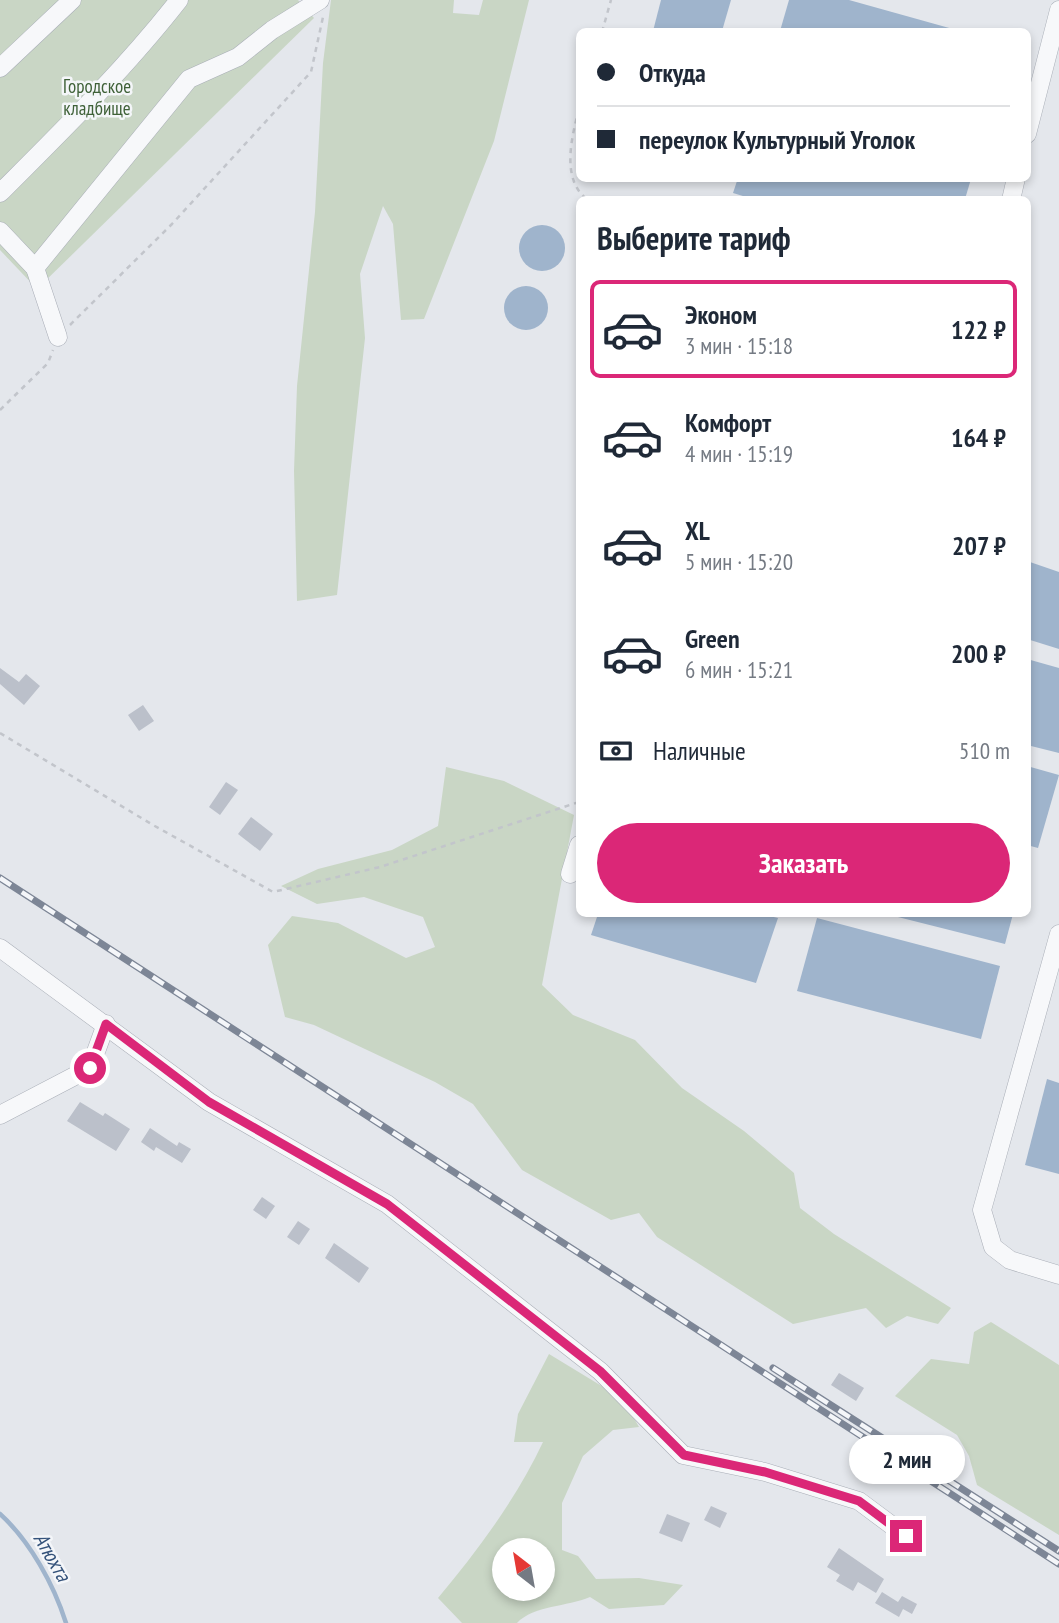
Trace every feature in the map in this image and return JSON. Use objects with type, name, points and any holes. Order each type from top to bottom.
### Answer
[{"type":"street","points":[[0,68],[72,0]]},
{"type":"street","points":[[0,193],[88,105],[149,39],[179,0]]},
{"type":"street","points":[[35,268],[189,79],[237,57],[272,30],[322,6]]},
{"type":"street","points":[[1031,118],[1059,10]]},
{"type":"street","points":[[0,231],[35,268],[58,337]]},
{"type":"street","points":[[570,874],[576,855]]},
{"type":"street","points":[[1059,934],[982,1210],[993,1247],[1010,1260],[1059,1275]]},
{"type":"street","points":[[0,948],[209,1102],[387,1204],[600,1371],[684,1455],[765,1472],[859,1501],[906,1536]]},
{"type":"street","points":[[0,1115],[90,1068],[106,1024]]},
{"type":"path","points":[[603,28],[611,0]]},
{"type":"path","points":[[0,410],[48,363],[58,337],[172,224],[311,72],[322,6]]},
{"type":"path","points":[[576,123],[570,151],[572,175],[582,196]]},
{"type":"path","points":[[0,733],[153,825],[273,892],[380,867],[576,803]]},
{"type":"green space","name":"Городское кладбище","points":[[0,0],[298,0],[314,18],[37,289],[0,250]]},
{"type":"green space","points":[[331,0],[454,0],[453,13],[479,15],[483,0],[529,0],[494,141],[424,319],[401,320],[393,224],[383,206],[360,274],[365,338],[337,595],[297,601],[294,471],[297,386],[315,212],[323,63]]},
{"type":"green space","points":[[446,767],[504,781],[574,815],[542,985],[573,1015],[635,1040],[682,1088],[744,1131],[794,1173],[800,1208],[834,1234],[951,1308],[938,1324],[907,1316],[886,1328],[866,1308],[793,1324],[657,1237],[639,1213],[611,1220],[522,1170],[473,1104],[435,1082],[314,1025],[285,1017],[268,945],[292,916],[338,923],[406,958],[435,947],[423,917],[364,897],[317,904],[281,886],[318,869],[392,850],[438,826]]},
{"type":"green space","points":[[991,1322],[1059,1365],[1059,1535],[977,1485],[969,1456],[957,1435],[895,1396],[931,1359],[969,1364],[974,1332]]},
{"type":"green space","points":[[549,1354],[623,1399],[639,1427],[613,1430],[583,1456],[562,1503],[562,1550],[578,1556],[596,1579],[639,1578],[683,1585],[664,1605],[609,1609],[590,1597],[532,1613],[517,1623],[462,1623],[438,1598],[496,1523],[543,1442],[514,1442],[518,1414]]},
{"type":"water","points":[[661,0],[731,0],[723,28],[654,28]]},
{"type":"water","points":[[789,0],[849,0],[949,28],[781,28]]},
{"type":"water","points":[[737,182],[970,182],[966,196],[743,196],[733,193]]},
{"type":"water","points":[[542,225],[558,232],[565,248],[558,264],[542,271],[526,264],[519,248],[526,232]]},
{"type":"water","points":[[526,286],[535,287],[542,292],[547,299],[547,317],[542,324],[535,329],[526,330],[517,329],[510,324],[505,317],[504,308],[505,299],[510,292],[517,287]]},
{"type":"water","points":[[1031,562],[1059,572],[1059,649],[1031,640]]},
{"type":"water","points":[[1031,660],[1059,668],[1059,753],[1031,746]]},
{"type":"water","points":[[1031,767],[1059,775],[1038,848],[1031,846]]},
{"type":"water","points":[[597,917],[778,918],[756,983],[591,935]]},
{"type":"water","points":[[898,917],[1012,917],[1005,944]]},
{"type":"water","points":[[817,918],[1000,966],[981,1039],[797,991]]},
{"type":"water","points":[[1047,1079],[1059,1083],[1059,1174],[1025,1165]]},
{"type":"building","points":[[0,668],[19,682],[26,674],[40,686],[24,705],[0,684]]},
{"type":"building","points":[[143,705],[154,721],[139,731],[128,715]]},
{"type":"building","points":[[226,782],[238,790],[220,815],[209,807]]},
{"type":"building","points":[[251,817],[273,834],[260,851],[238,834]]},
{"type":"building","points":[[80,1102],[103,1116],[105,1113],[130,1129],[116,1151],[67,1121]]},
{"type":"building","points":[[150,1128],[177,1146],[179,1142],[191,1149],[182,1163],[156,1147],[154,1151],[141,1142]]},
{"type":"building","points":[[262,1197],[275,1206],[266,1219],[253,1210]]},
{"type":"building","points":[[298,1221],[310,1229],[299,1245],[287,1237]]},
{"type":"building","points":[[334,1243],[369,1268],[359,1283],[325,1258]]},
{"type":"building","points":[[839,1373],[864,1388],[856,1401],[831,1385]]},
{"type":"building","points":[[711,1506],[727,1513],[720,1528],[704,1520]]},
{"type":"building","points":[[667,1514],[690,1523],[682,1542],[659,1533]]},
{"type":"building","points":[[839,1548],[884,1579],[876,1593],[858,1582],[853,1591],[836,1581],[840,1575],[827,1567]]},
{"type":"building","points":[[882,1592],[898,1602],[902,1596],[917,1604],[912,1614],[903,1609],[899,1617],[875,1603]]},
{"type":"waterway","name":"Атюхта","points":[[0,1514],[40,1564],[66,1623]]},
{"type":"railway","points":[[0,878],[1059,1564]]},
{"type":"railway","points":[[773,1368],[1059,1551]]},
{"type":"route","points":[[90,1068],[106,1024],[209,1102],[387,1204],[600,1371],[684,1455],[765,1472],[859,1501],[906,1536]]}]
